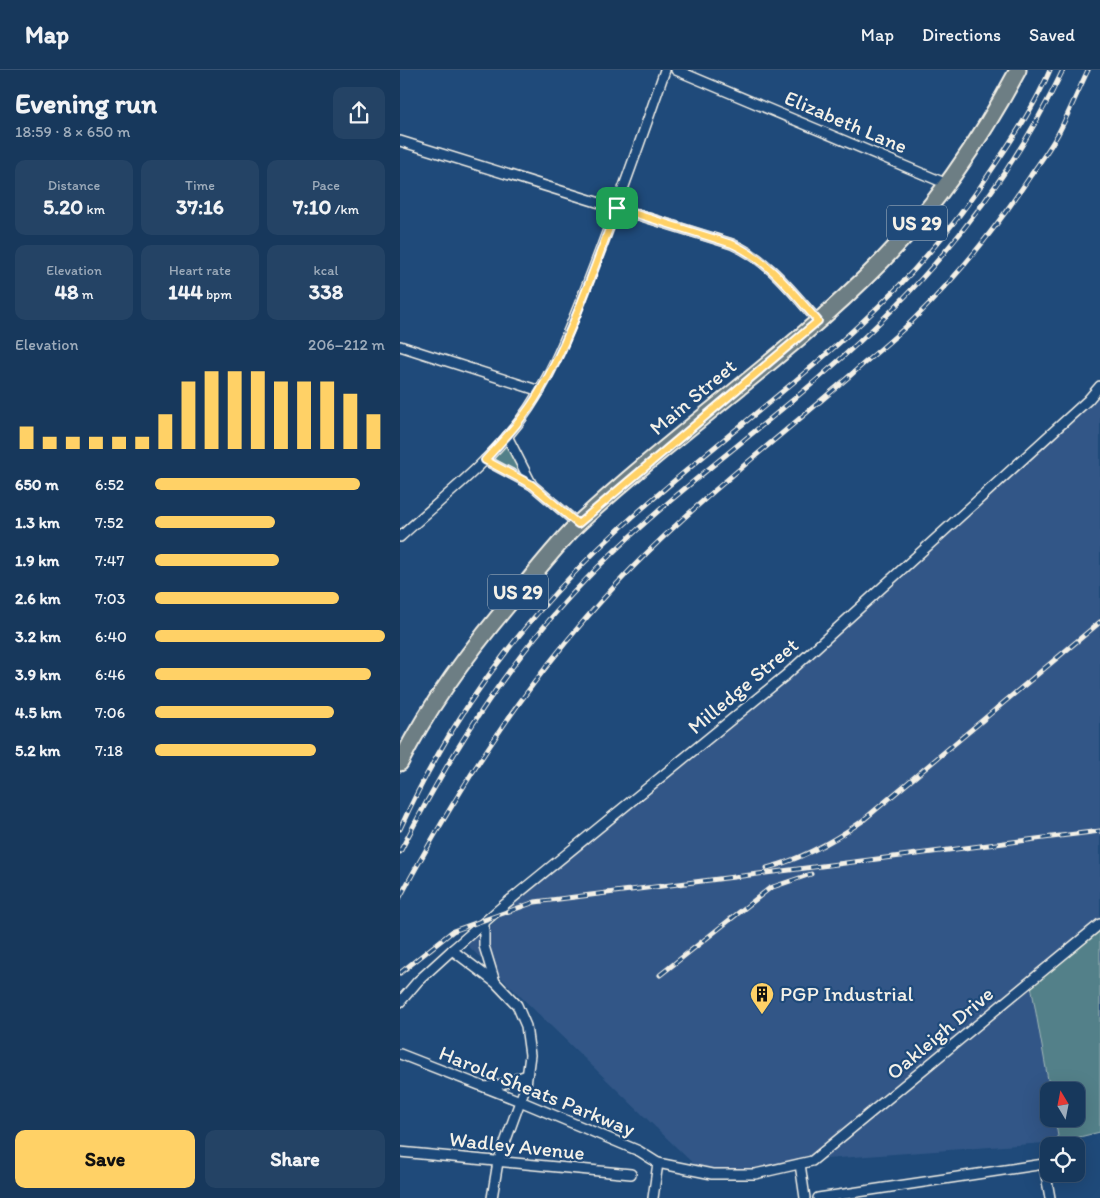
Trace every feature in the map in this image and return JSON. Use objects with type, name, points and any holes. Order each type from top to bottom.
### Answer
[{"type":"main road","name":"Main Street","points":[[402,753],[483,633],[578,524],[818,321],[884,260],[948,184],[991,121],[1018,70]]},
{"type":"street","points":[[400,537],[485,460],[507,436],[540,391],[568,333],[617,208],[665,70]]},
{"type":"street","name":"Elizabeth Lane","points":[[676,70],[948,184]]},
{"type":"street","points":[[400,141],[732,244],[749,252],[771,268],[818,321]]},
{"type":"street","points":[[400,346],[540,391]]},
{"type":"street","name":"Milledge Street","points":[[400,1002],[452,950],[786,675],[1088,400],[1100,386]]},
{"type":"street","points":[[507,436],[532,485]]},
{"type":"street","points":[[485,460],[532,485],[578,524]]},
{"type":"street","points":[[484,923],[484,946],[495,982]]},
{"type":"street","name":"Oakleigh Drive","points":[[800,1164],[812,1161],[1100,924]]},
{"type":"street","points":[[452,950],[495,982],[517,1005],[526,1026],[530,1055],[528,1075],[498,1162],[492,1198]]},
{"type":"street","name":"Harold Sheats Parkway","points":[[400,1054],[467,1082],[520,1101],[639,1152],[658,1163]]},
{"type":"street","points":[[483,1088],[499,1085],[528,1075]]},
{"type":"street","name":"Wadley Avenue","points":[[400,1152],[631,1174]]},
{"type":"street","points":[[653,1198],[658,1163],[712,1174],[755,1174],[800,1164],[805,1198]]},
{"type":"street","points":[[818,1198],[1044,1164],[1050,1198]]},
{"type":"shaded area","points":[[1100,385],[1100,920],[1031,986],[1048,1082],[1040,1082],[1040,1128],[1057,1128],[1058,1137],[1040,1137],[1040,1143],[798,1161],[707,1177],[458,936],[490,926],[860,603]]},
{"type":"green space","points":[[505,438],[529,480],[488,457]]},
{"type":"green space","points":[[1100,920],[1100,1132],[1080,1137],[1058,1137],[1057,1128],[1085,1128],[1085,1082],[1048,1082],[1031,985]]},
{"type":"railway","points":[[400,829],[442,747],[493,670],[521,633],[551,598],[616,532],[650,501],[829,352],[896,289],[950,228],[986,179],[1026,117],[1050,70]]},
{"type":"railway","points":[[400,852],[420,813],[464,738],[513,666],[540,632],[598,567],[633,533],[821,376],[857,344],[918,283],[966,227],[988,197],[1028,135],[1063,70]]},
{"type":"railway","points":[[400,897],[450,808],[477,766],[533,684],[564,645],[597,606],[658,542],[712,493],[899,333],[946,286],[991,232],[1048,150],[1058,134],[1088,70]]},
{"type":"railway","points":[[767,868],[792,860],[816,849],[861,822],[1100,622]]},
{"type":"railway","points":[[400,973],[453,931],[535,902],[1100,831]]},
{"type":"railway","points":[[660,975],[770,888],[811,874]]},
{"type":"place","name":"PGP Industrial","points":[[762,1015]]},
{"type":"route","points":[[617,208],[732,244],[749,252],[771,268],[818,321],[642,467],[578,524],[532,485],[485,460],[519,422],[540,391],[568,333],[617,208]]}]
